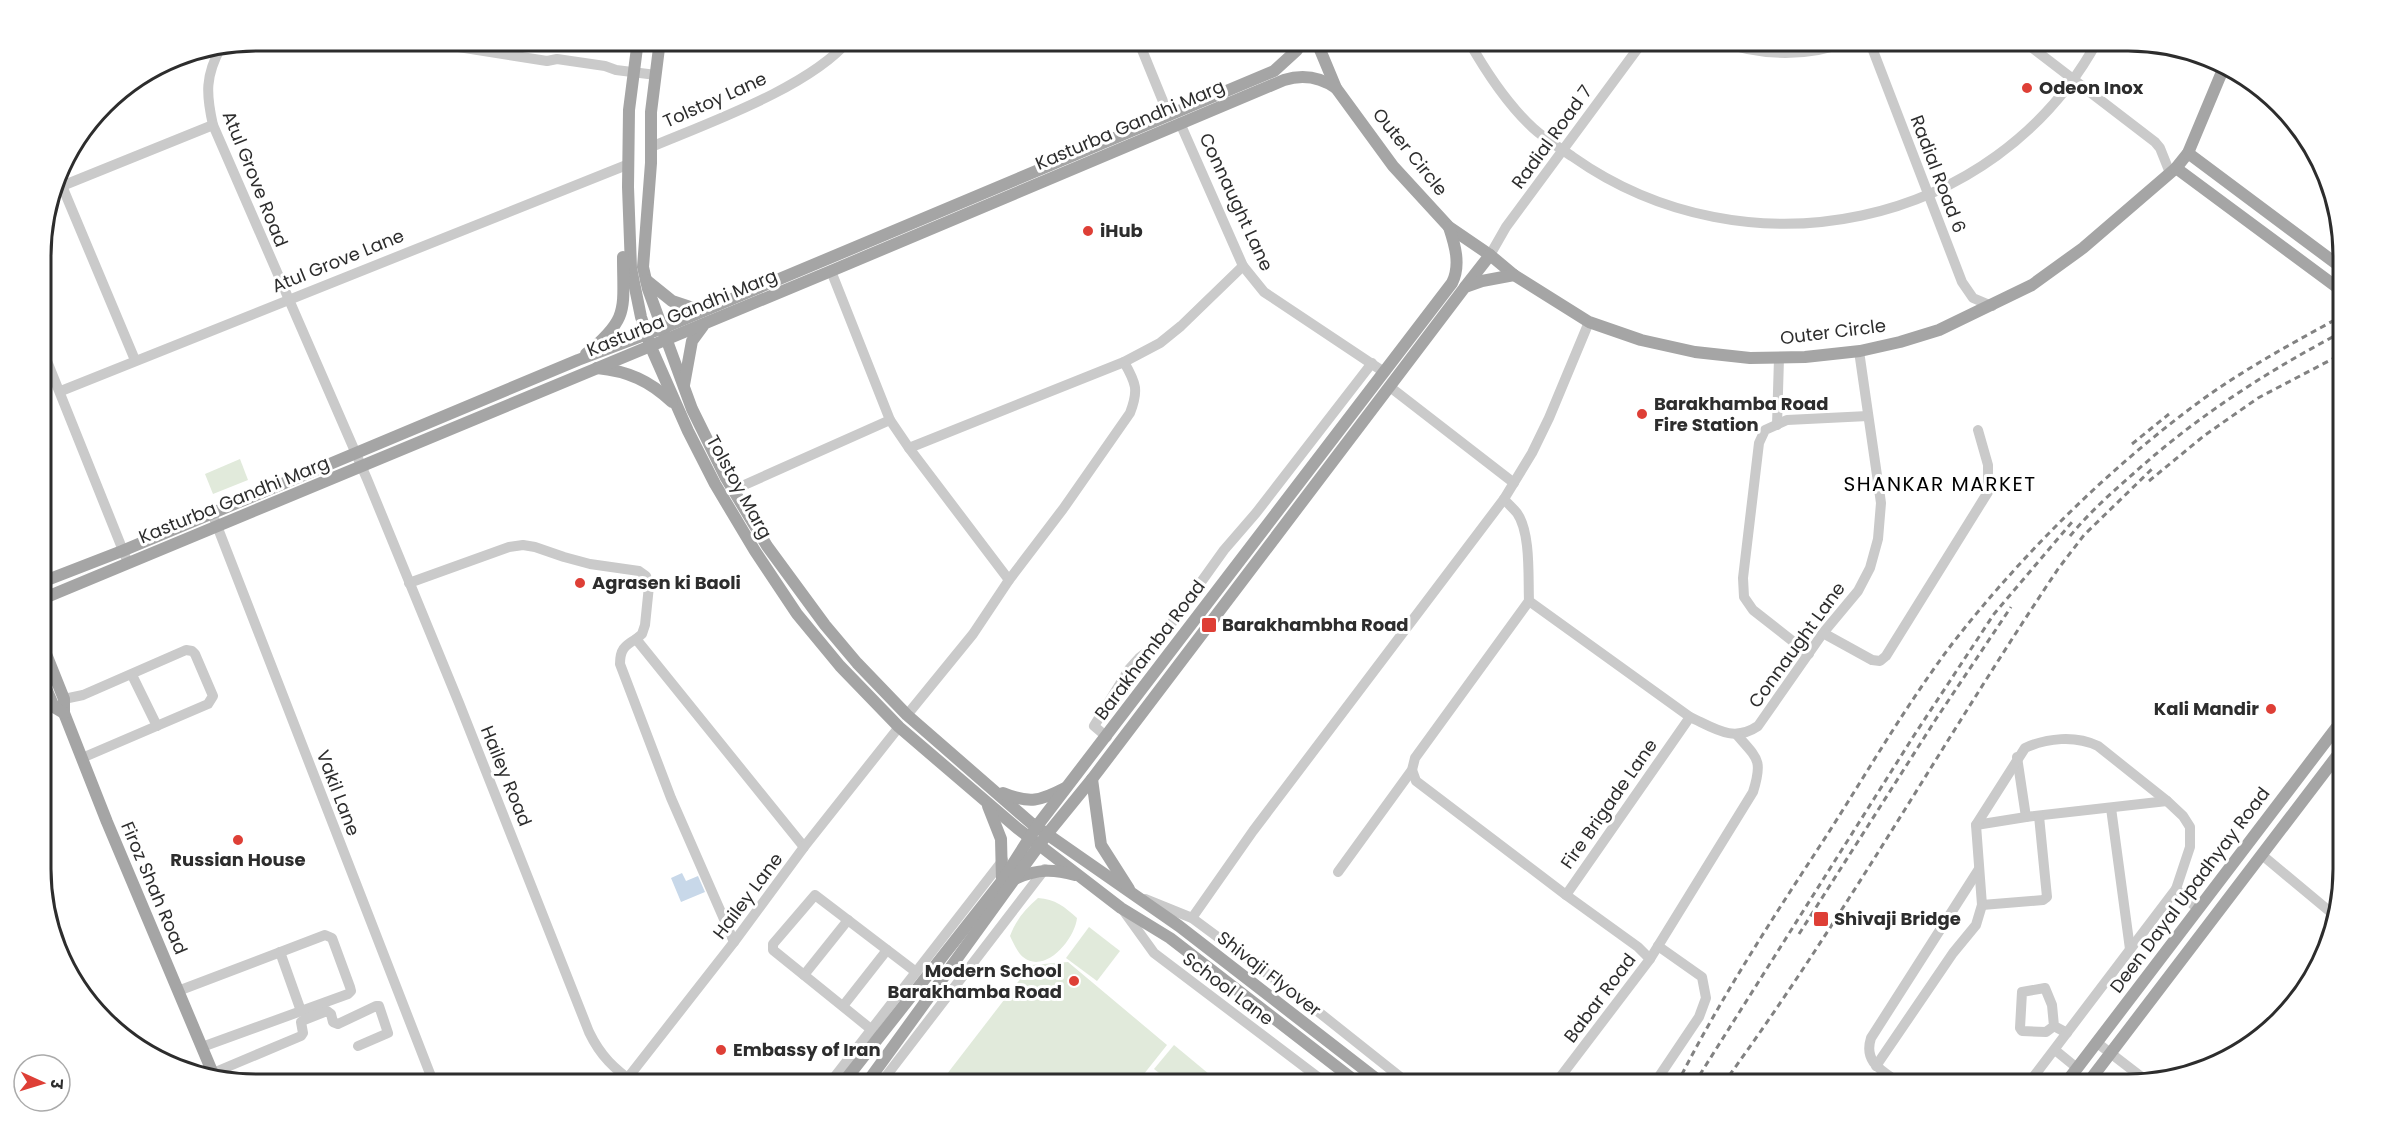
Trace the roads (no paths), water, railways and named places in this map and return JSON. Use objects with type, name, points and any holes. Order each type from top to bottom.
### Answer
[{"type":"main road","name":"Tolstoy Marg","points":[[637,51],[629,110],[628,187],[631,268],[649,339],[715,484],[755,551],[788,600],[840,666],[899,727],[1034,841],[1082,876]]},
{"type":"main road","name":"Tolstoy Marg","points":[[659,51],[651,112],[651,147],[643,267],[692,409],[733,490],[767,546],[818,616],[857,663],[907,716],[1042,830]]},
{"type":"main road","name":"Kasturba Gandhi Marg","points":[[665,334],[702,311],[1274,71],[1297,51]]},
{"type":"main road","name":"Outer Circle","points":[[1321,51],[1336,88],[1394,166],[1449,227],[1490,255],[1514,275],[1589,322],[1641,340],[1695,352],[1750,358],[1805,357],[1859,351],[1900,342],[1939,330],[2032,285],[2083,248],[2173,170],[2188,153],[2221,74]]},
{"type":"main road","name":"Kasturba Gandhi Marg","points":[[51,578],[578,360],[704,325],[1291,78],[1311,77],[1336,88]]},
{"type":"main road","points":[[2188,153],[2333,261]]},
{"type":"main road","points":[[2173,170],[2333,285]]},
{"type":"main road","points":[[578,360],[608,335],[618,322],[623,306],[624,218],[628,187]]},
{"type":"main road","name":"Barakhamba Road","points":[[873,1074],[1008,880],[1069,786],[1454,279],[1457,268],[1449,227]]},
{"type":"main road","name":"Barakhamba Road","points":[[1042,830],[1092,779],[1490,255]]},
{"type":"main road","points":[[1465,287],[1514,275]]},
{"type":"main road","points":[[646,279],[672,301],[702,311]]},
{"type":"main road","points":[[684,387],[692,341],[704,325]]},
{"type":"main road","name":"Kasturba Gandhi Marg","points":[[51,595],[595,368],[649,339]]},
{"type":"main road","points":[[595,368],[617,370],[640,378],[660,390],[678,407]]},
{"type":"main road","name":"Firoz Shah Road","points":[[51,666],[64,699],[64,713],[82,759],[210,1069]]},
{"type":"main road","name":"Firoz Shah Road","points":[[51,700],[54,707],[64,713]]},
{"type":"main road","name":"Deen Dayal Upadhyay Road","points":[[2072,1074],[2333,732]]},
{"type":"main road","name":"Deen Dayal Upadhyay Road","points":[[2094,1074],[2333,761]]},
{"type":"main road","points":[[1092,779],[1102,848],[1131,893]]},
{"type":"main road","points":[[993,789],[1016,798],[1034,801],[1046,798],[1069,786]]},
{"type":"main road","points":[[985,801],[997,826],[1008,880],[1032,871],[1054,869],[1082,876]]},
{"type":"main road","name":"Shivaji Flyover","points":[[1042,830],[1179,926],[1370,1074]]},
{"type":"main road","name":"Shivaji Flyover","points":[[1082,876],[1121,908],[1170,938],[1346,1074]]},
{"type":"main road","name":"Barakhamba Road","points":[[850,1074],[1008,880]]},
{"type":"street","points":[[484,51],[547,61],[557,59],[656,75]]},
{"type":"street","name":"Tolstoy Lane","points":[[651,147],[791,84],[839,51]]},
{"type":"street","points":[[1142,51],[1169,116]]},
{"type":"street","points":[[1475,51],[1494,82],[1534,129],[1594,172],[1646,198],[1677,209],[1739,222],[1793,225],[1836,221],[1888,209],[1928,194],[1958,179],[2004,149],[2048,108],[2073,79],[2091,51]]},
{"type":"street","name":"Radial Road 7","points":[[1490,255],[1506,227],[1636,51]]},
{"type":"street","points":[[1754,51],[1774,54],[1813,51]]},
{"type":"street","name":"Radial Road 6","points":[[1873,51],[1966,288],[1973,298],[1992,306]]},
{"type":"street","points":[[2036,51],[2155,142],[2173,170]]},
{"type":"street","name":"Atul Grove Road","points":[[217,55],[210,67],[207,96],[213,125],[362,467]]},
{"type":"street","name":"Connaught Lane","points":[[1180,123],[1244,266],[1264,292],[1384,372]]},
{"type":"street","points":[[66,180],[213,125]]},
{"type":"street","name":"Atul Grove Lane","points":[[61,391],[629,164]]},
{"type":"street","points":[[63,188],[135,360]]},
{"type":"street","points":[[909,448],[1124,362],[1160,342],[1181,326],[1244,266]]},
{"type":"street","points":[[831,271],[890,420],[1009,580]]},
{"type":"street","points":[[1192,918],[1253,831],[1504,499],[1532,453],[1549,418],[1589,322]]},
{"type":"street","name":"Connaught Lane","points":[[1737,735],[1748,733],[1758,726],[1823,633],[1858,591],[1870,568],[1878,538],[1881,503],[1859,351]]},
{"type":"street","points":[[1777,425],[1779,358]]},
{"type":"street","points":[[907,716],[973,634],[1009,580],[1063,509],[1130,413],[1136,397],[1135,381],[1124,362]]},
{"type":"street","points":[[1107,737],[1094,726],[1130,668],[1156,645],[1224,550],[1256,513],[1372,363]]},
{"type":"street","points":[[51,368],[128,563]]},
{"type":"street","points":[[1390,387],[1514,483]]},
{"type":"street","points":[[1809,654],[1753,610],[1744,597],[1743,578],[1760,443],[1766,430],[1786,420],[1868,416]]},
{"type":"street","points":[[733,490],[890,420]]},
{"type":"street","points":[[1823,633],[1872,660],[1880,661],[1886,656],[1988,492],[1988,465],[1978,430]]},
{"type":"street","name":"Hailey Road","points":[[362,467],[590,1032],[598,1050],[621,1074]]},
{"type":"street","points":[[1283,477],[1297,487]]},
{"type":"street","points":[[1338,872],[1412,770],[1414,758],[1529,601],[1526,541],[1522,524],[1517,513],[1504,499]]},
{"type":"street","name":"Vakil Lane","points":[[212,513],[430,1074]]},
{"type":"street","points":[[409,583],[509,547],[523,545],[590,564],[639,571],[646,576],[649,586],[645,625],[642,634],[620,652],[620,664],[671,798],[734,942]]},
{"type":"street","points":[[1529,601],[1690,717],[1718,730],[1737,735],[1757,759],[1759,774],[1753,792],[1650,959]]},
{"type":"street","points":[[636,639],[804,848]]},
{"type":"street","points":[[64,699],[83,695],[186,650],[195,654],[213,696],[208,704],[82,759]]},
{"type":"street","points":[[132,675],[157,726]]},
{"type":"street","name":"Fire Brigade Lane","points":[[1412,770],[1416,781],[1566,895],[1690,717]]},
{"type":"street","name":"Hailey Lane","points":[[635,1074],[804,848],[899,727]]},
{"type":"street","points":[[1876,1066],[1953,952],[1976,925],[1982,905],[1976,825],[2017,757],[2025,748],[2037,743],[2073,738],[2086,740],[2098,746],[2167,801],[2183,816],[2190,827],[2191,838],[2176,889],[2036,1074]]},
{"type":"street","points":[[2017,757],[2026,817]]},
{"type":"street","points":[[1976,825],[2167,801]]},
{"type":"street","points":[[2111,808],[2130,950]]},
{"type":"street","points":[[1982,905],[2043,900],[2047,897],[2039,816]]},
{"type":"street","points":[[2262,855],[2329,910]]},
{"type":"street","points":[[837,1074],[1003,860]]},
{"type":"street","points":[[1887,1074],[1869,1057],[1868,1047],[1871,1038],[1979,869]]},
{"type":"street","points":[[888,1074],[1045,870]]},
{"type":"street","points":[[2176,889],[2198,909]]},
{"type":"street","points":[[1131,893],[1192,918],[1311,1006],[1396,1074]]},
{"type":"street","points":[[872,1030],[773,950],[773,944],[815,895],[916,972]]},
{"type":"street","name":"Babar Road","points":[[1563,1074],[1650,959],[1638,947],[1566,895]]},
{"type":"street","name":"School Lane","points":[[1121,908],[1154,953],[1314,1074]]},
{"type":"street","points":[[804,975],[848,920]]},
{"type":"street","points":[[178,991],[328,935],[332,938],[351,987],[348,994],[202,1047]]},
{"type":"street","points":[[1658,946],[1702,977],[1706,998],[1699,1017],[1661,1074]]},
{"type":"street","points":[[843,1006],[887,950]]},
{"type":"street","points":[[280,952],[301,1011]]},
{"type":"street","points":[[2042,987],[2048,991],[2054,1026],[2046,1032],[2022,1031],[2020,1028],[2022,992],[2042,987]]},
{"type":"street","points":[[222,1071],[302,1036],[301,1022],[311,1017],[327,1011],[331,1014],[333,1022],[338,1024],[379,1006],[388,1032],[358,1047]]},
{"type":"street","points":[[2054,1026],[2067,1033]]},
{"type":"street","points":[[2096,1042],[2138,1074]]},
{"type":"street","points":[[2055,1050],[2077,1068]]},
{"type":"water","points":[[682,873],[686,881],[698,876],[705,892],[681,902],[671,878]]},
{"type":"railway","points":[[1682,1074],[1749,957],[1903,714],[1935,667],[1978,612],[2062,520],[2155,436],[2205,397],[2243,372],[2333,321]]},
{"type":"railway","points":[[2070,536],[2108,496],[2182,433],[2259,379],[2333,337]]},
{"type":"railway","points":[[2149,481],[2205,435],[2258,398],[2333,359]]},
{"type":"railway","points":[[2132,444],[2169,414]]},
{"type":"railway","points":[[1730,1074],[1810,958],[2058,569],[2084,535],[2153,468]]},
{"type":"railway","points":[[1700,1074],[1913,737],[1994,614],[2072,522]]},
{"type":"railway","points":[[1799,934],[1936,719],[2011,607]]},
{"type":"place","name":"Odeon Inox","points":[[2027,88]]},
{"type":"place","name":"iHub","points":[[1088,231]]},
{"type":"place","name":"Barakhamba Road Fire Station","points":[[1642,414]]},
{"type":"place","name":"Agrasen ki Baoli","points":[[580,583]]},
{"type":"place","name":"Barakhambha Road","points":[[1209,625]]},
{"type":"place","name":"Kali Mandir","points":[[2271,709]]},
{"type":"place","name":"Russian House","points":[[238,840]]},
{"type":"place","name":"Shivaji Bridge","points":[[1821,919]]},
{"type":"place","name":"Modern School Barakhamba Road","points":[[1074,981]]},
{"type":"place","name":"Embassy of Iran","points":[[721,1050]]},
{"type":"district","name":"SHANKAR MARKET","points":[[1940,484]]}]
